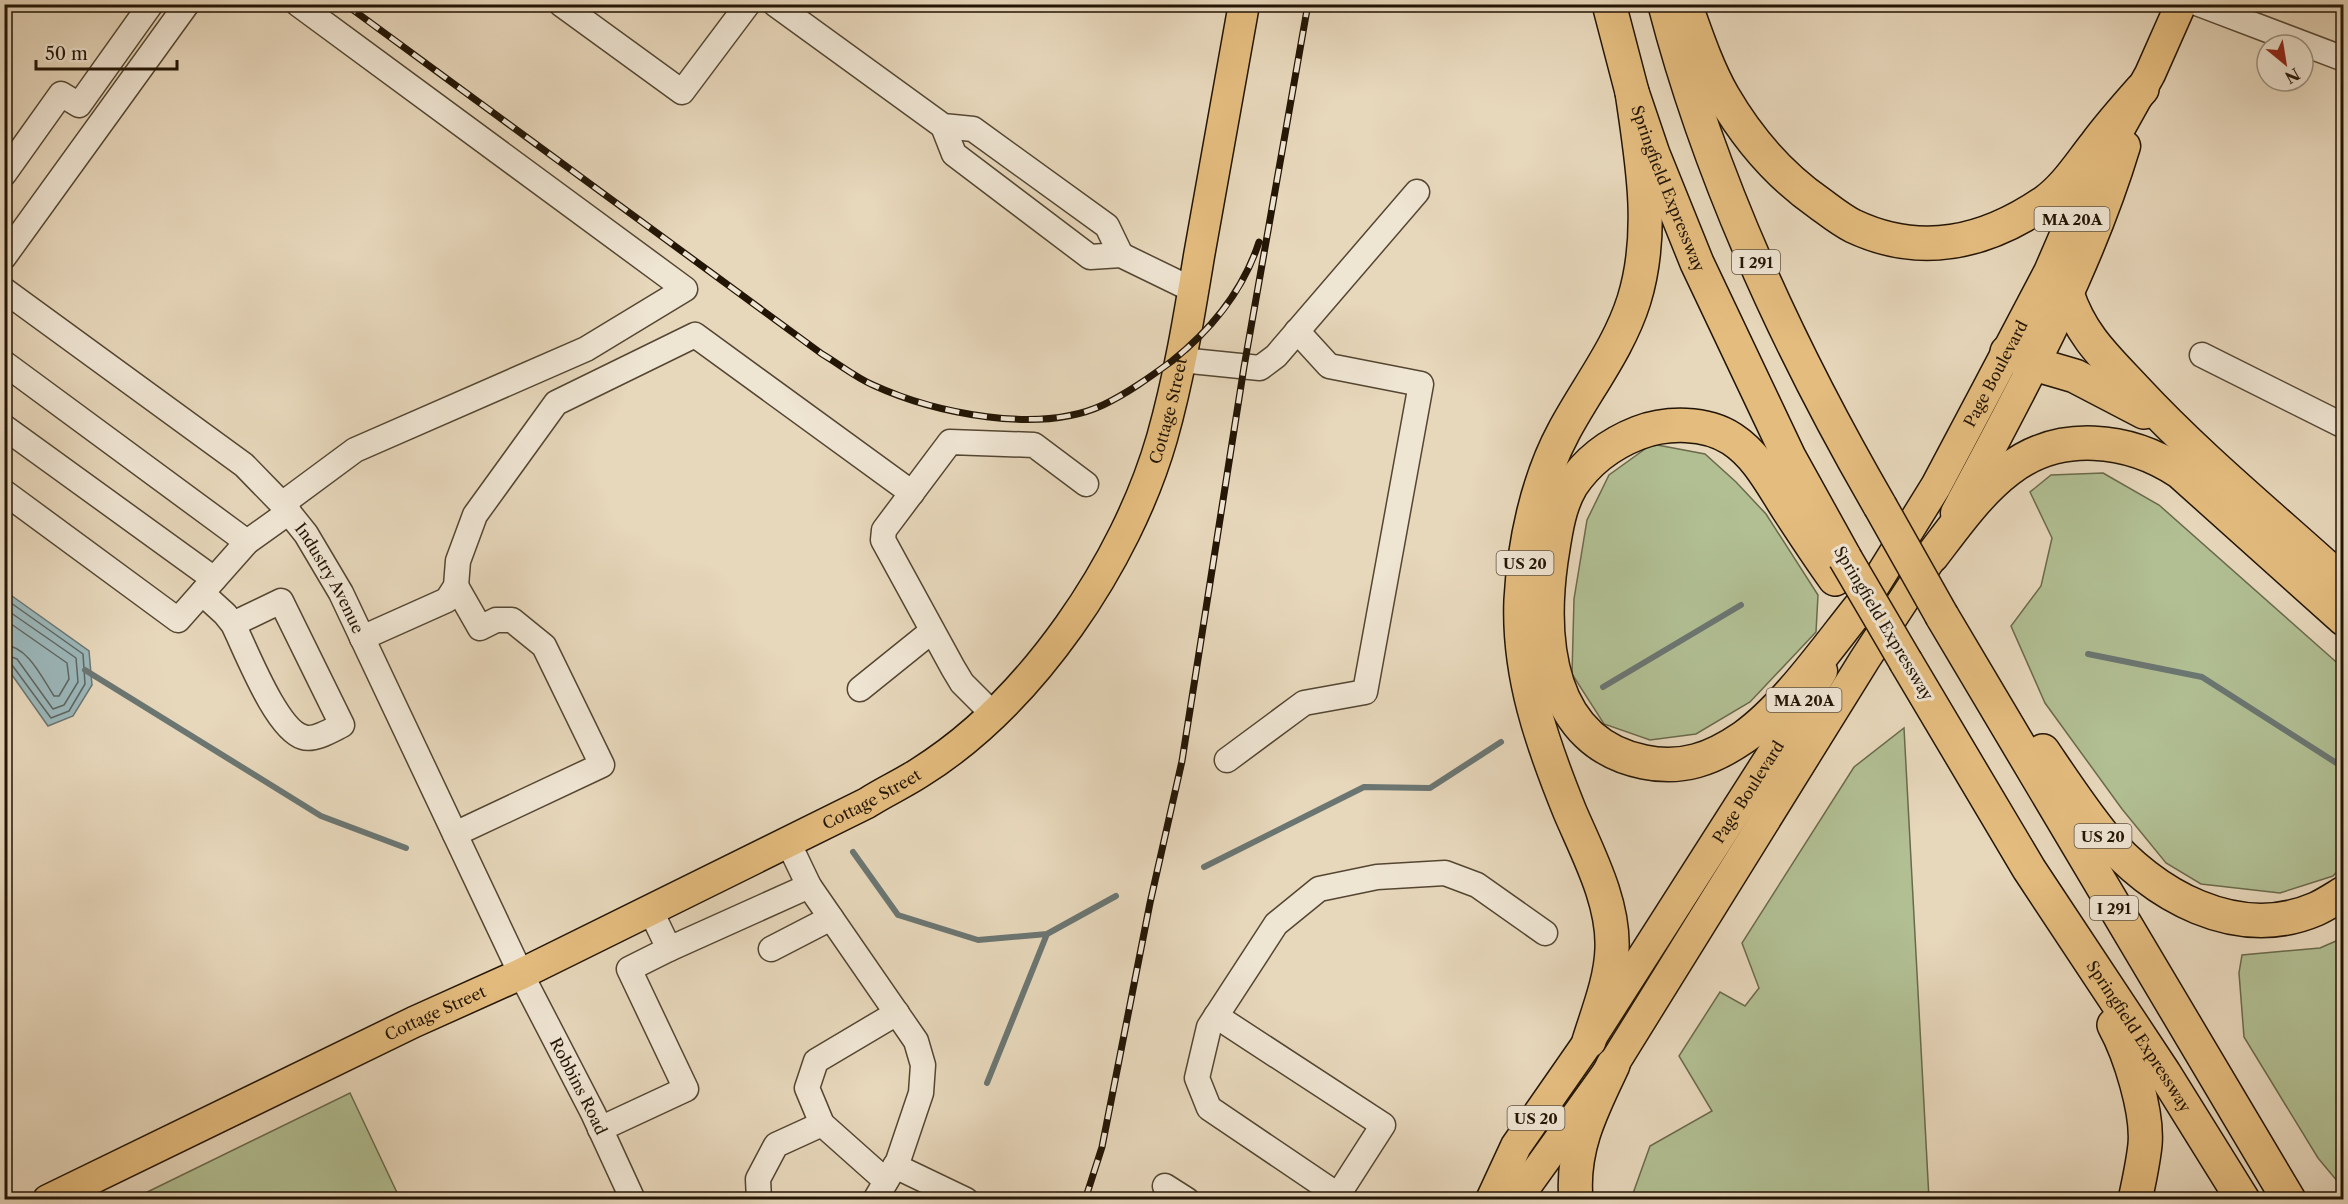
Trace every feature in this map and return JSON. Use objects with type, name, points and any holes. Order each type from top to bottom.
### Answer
[{"type":"highway","name":"Springfield Expressway","points":[[1609,4],[1632,92],[1653,154],[1697,263],[1840,569],[1902,668],[1966,762],[1998,819],[2042,889],[2164,1073],[2243,1200]]},
{"type":"highway","name":"I 291","points":[[1665,4],[1700,125],[1748,243],[1809,376],[1942,616],[2289,1200]]},
{"type":"highway","points":[[1685,4],[1723,95],[1766,158],[1801,190],[1844,221],[1893,241],[1927,243],[1967,239],[1989,233],[2018,218],[2054,195],[2142,88]]},
{"type":"highway","name":"US 20","points":[[1589,1041],[1610,967],[1611,928],[1601,888],[1555,774],[1534,712],[1524,663],[1521,602],[1530,532],[1552,457],[1618,338],[1636,292],[1644,243],[1645,208],[1643,168],[1632,92]]},
{"type":"highway","points":[[2067,293],[2072,310],[2088,339],[2169,426],[2343,584]]},
{"type":"highway","points":[[2020,358],[2088,382],[2169,426]]},
{"type":"highway","points":[[1840,569],[1764,471],[1749,453],[1731,438],[1708,429],[1675,426],[1648,429],[1632,435],[1614,444],[1593,460],[1572,486],[1563,504],[1554,543],[1547,604],[1550,653],[1558,688],[1565,704],[1580,727],[1605,747],[1624,757],[1655,764],[1683,765],[1698,762],[1745,736],[1774,710],[1860,608]]},
{"type":"highway","name":"US 20","points":[[1932,556],[1982,494],[2016,464],[2040,452],[2056,448],[2083,443],[2110,443],[2124,446],[2164,462],[2180,472],[2343,619]]},
{"type":"highway","name":"US 20","points":[[1942,616],[2032,734],[2103,835],[2158,887],[2180,900],[2212,912],[2253,920],[2308,912],[2343,893]]},
{"type":"highway","points":[[2042,889],[2119,1035],[2132,1068],[2145,1135],[2135,1200]]},
{"type":"highway","points":[[1576,1200],[1574,1167],[1578,1148],[1595,1102],[1613,1065]]},
{"type":"main road","name":"Cottage Street","points":[[48,1200],[414,1022],[521,974],[867,802],[920,772],[968,736],[1017,690],[1059,639],[1094,591],[1124,538],[1147,485],[1162,437],[1181,360],[1244,4]]},
{"type":"main road","name":"Page Boulevard","points":[[1516,1200],[1613,1065],[1865,659],[1932,556],[2020,358],[2049,272],[2081,198],[2142,88],[2181,4]]},
{"type":"main road","name":"Page Boulevard","points":[[1491,1200],[1516,1146],[1589,1041],[1778,745],[1936,486],[2020,358],[2067,293],[2099,225],[2142,88]]},
{"type":"street","points":[[4,174],[61,94],[79,105],[151,4]]},
{"type":"street","points":[[4,257],[187,4]]},
{"type":"street","points":[[4,492],[178,620],[246,542],[355,450],[586,349],[685,289],[298,4]]},
{"type":"street","points":[[561,4],[682,92],[748,4]]},
{"type":"street","points":[[775,4],[943,126],[974,129],[1107,226],[1121,255]]},
{"type":"street","points":[[2199,4],[2343,59]]},
{"type":"street","points":[[943,126],[954,154],[1090,257],[1121,255],[1193,290]]},
{"type":"street","points":[[1181,360],[1260,368],[1276,356],[1417,192]]},
{"type":"street","name":"Industry Avenue","points":[[4,290],[231,455],[285,508],[306,534],[341,593],[521,974]]},
{"type":"street","points":[[1227,760],[1304,702],[1365,692],[1421,384],[1329,366],[1297,331]]},
{"type":"street","points":[[362,638],[447,600],[456,586],[458,561],[475,515],[556,404],[695,335],[912,493]]},
{"type":"street","points":[[2202,356],[2343,426]]},
{"type":"street","points":[[4,363],[246,542]]},
{"type":"street","points":[[4,427],[208,586],[233,624],[278,716],[293,732],[304,738],[315,737],[342,725],[281,601],[233,624]]},
{"type":"street","points":[[992,713],[962,683],[883,540],[884,530],[950,442],[1034,445],[1086,484]]},
{"type":"street","points":[[455,834],[602,765],[544,646],[512,620],[496,620],[480,628],[456,586]]},
{"type":"street","points":[[860,689],[932,631]]},
{"type":"street","points":[[788,842],[809,886],[916,1041],[923,1065],[921,1093],[884,1184]]},
{"type":"street","points":[[1216,1016],[1383,1125],[1342,1197],[1209,1108],[1197,1078],[1209,1027],[1216,1016],[1276,924],[1318,889],[1377,877],[1445,873],[1477,885],[1545,933]]},
{"type":"street","points":[[600,1129],[686,1089],[629,969],[809,886]]},
{"type":"street","points":[[650,909],[669,949]]},
{"type":"street","points":[[771,949],[831,918]]},
{"type":"street","name":"Robbins Road","points":[[521,974],[600,1129],[633,1200]]},
{"type":"street","points":[[897,1014],[816,1061],[807,1089],[822,1124],[884,1184],[966,1200]]},
{"type":"street","points":[[759,1200],[758,1179],[776,1145],[822,1124]]},
{"type":"street","points":[[1165,1186],[1187,1200]]},
{"type":"green space","points":[[1652,444],[1705,454],[1736,482],[1766,514],[1818,595],[1816,632],[1750,702],[1696,734],[1650,740],[1604,724],[1572,674],[1574,599],[1587,520],[1609,475]]},
{"type":"green space","points":[[2103,473],[2159,505],[2343,668],[2343,865],[2333,876],[2280,893],[2201,884],[2166,863],[2122,809],[2045,703],[2011,626],[2041,586],[2052,538],[2030,492],[2051,475]]},
{"type":"green space","points":[[1904,728],[1929,1199],[1631,1199],[1650,1146],[1712,1111],[1679,1056],[1720,992],[1745,1006],[1759,988],[1742,943],[1854,767]]},
{"type":"green space","points":[[2343,938],[2343,1188],[2318,1158],[2244,1037],[2239,973],[2242,955],[2320,948]]},
{"type":"green space","points":[[350,1093],[400,1199],[133,1199]]},
{"type":"water","points":[[5,591],[89,651],[92,685],[73,716],[48,726],[5,665]]},
{"type":"waterway","points":[[1603,687],[1741,605]]},
{"type":"waterway","points":[[2088,654],[2202,677],[2338,764]]},
{"type":"waterway","points":[[85,670],[321,816],[406,848]]},
{"type":"waterway","points":[[1204,867],[1364,787],[1430,788],[1501,742]]},
{"type":"waterway","points":[[853,852],[898,915],[978,940],[1047,934],[1116,896]]},
{"type":"waterway","points":[[987,1083],[1047,934]]},
{"type":"railway","points":[[345,4],[822,354],[866,382],[898,395],[956,412],[987,417],[1049,418],[1077,414],[1103,405],[1130,390],[1187,349],[1213,322],[1235,293],[1259,242]]},
{"type":"railway","points":[[1085,1200],[1102,1147],[1150,903],[1182,761],[1244,367],[1308,4]]}]
